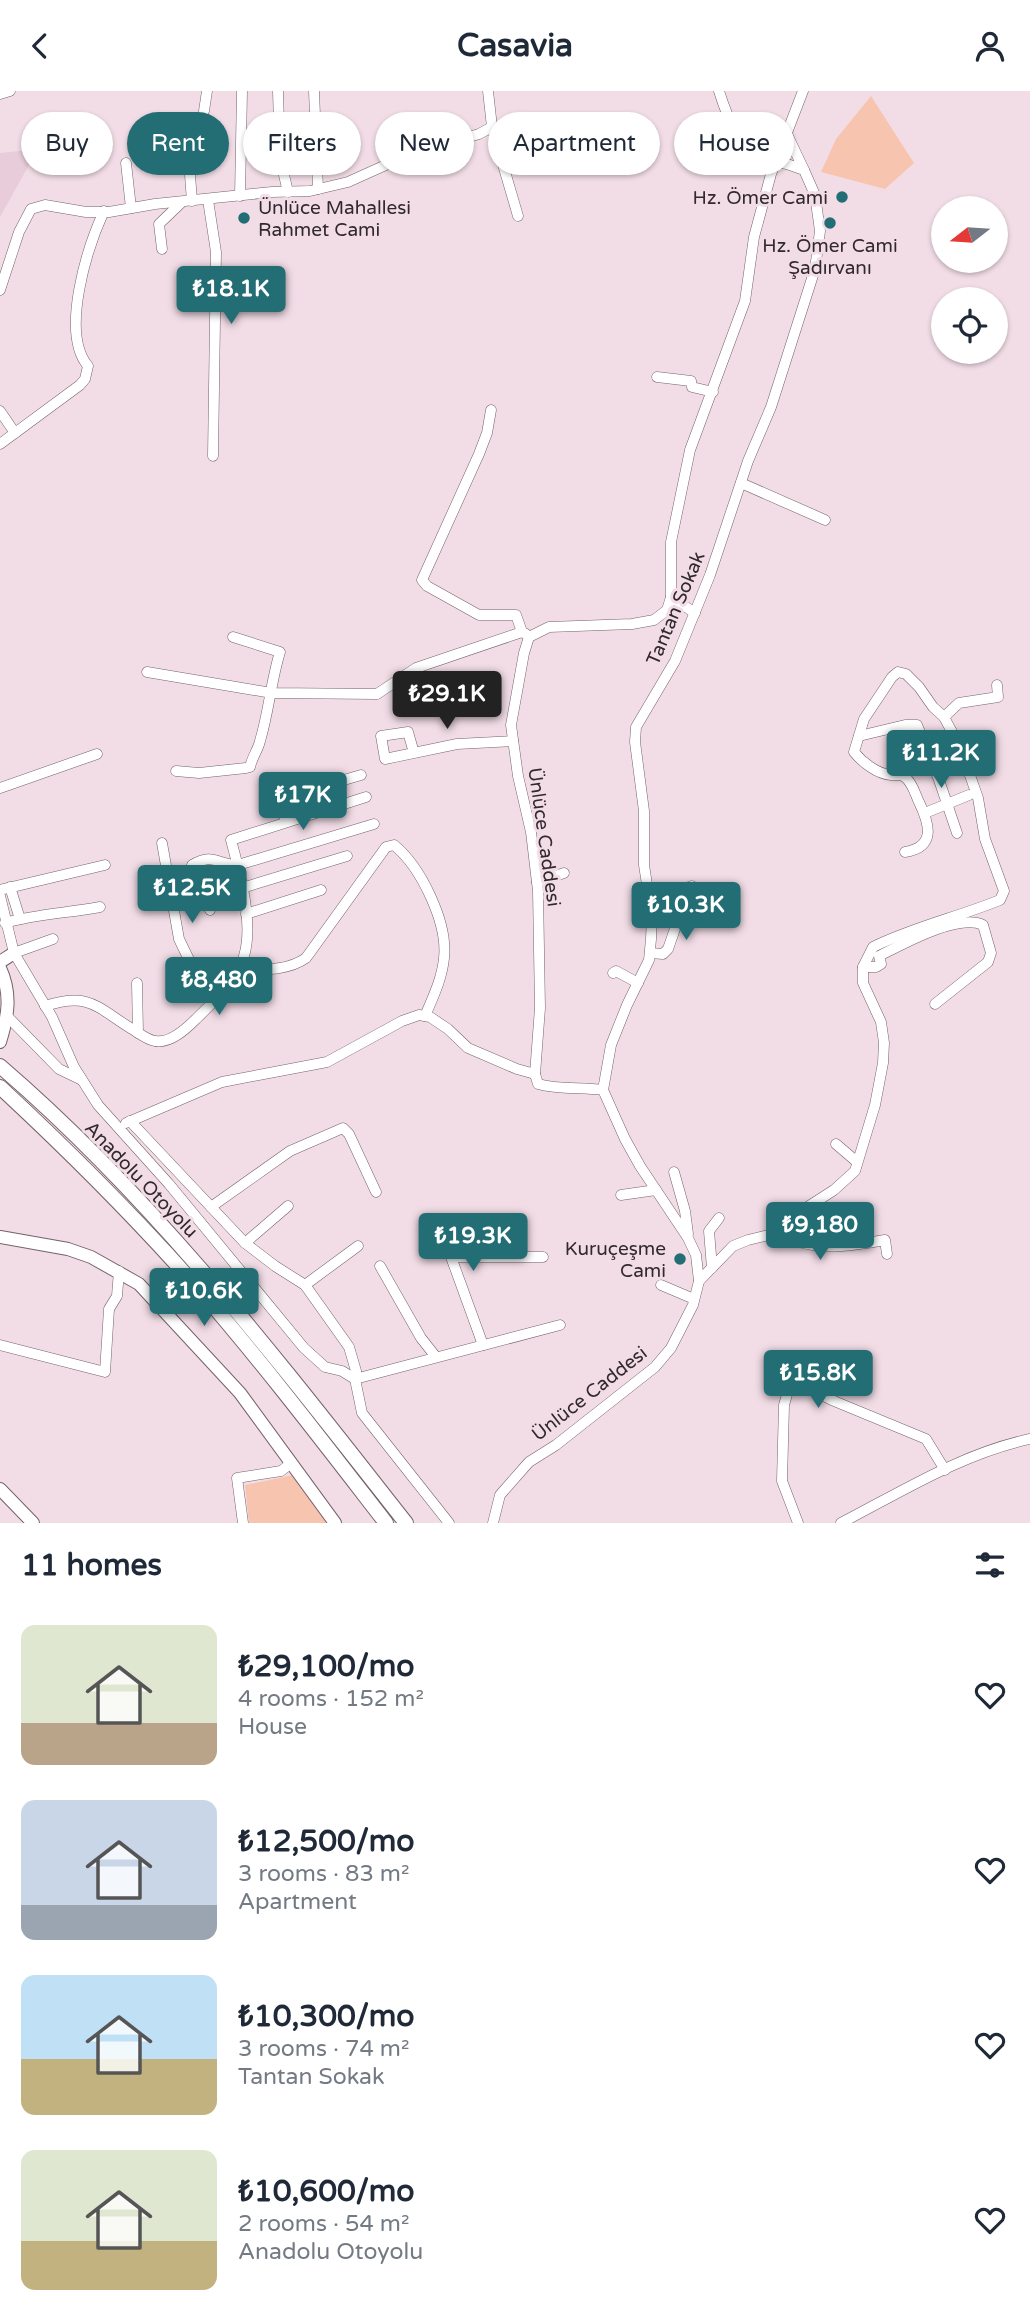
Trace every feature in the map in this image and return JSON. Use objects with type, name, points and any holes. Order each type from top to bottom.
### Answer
[{"type":"highway","name":"Anadolu Otoyolu","points":[[5,1070],[115,1177],[209,1279],[306,1396],[405,1523]]},
{"type":"highway","name":"Anadolu Otoyolu","points":[[3,1090],[104,1186],[198,1288],[303,1415],[386,1523]]},
{"type":"main road","points":[[0,962],[14,953]]},
{"type":"main road","points":[[0,1042],[8,1017],[8,992],[1,974]]},
{"type":"main road","points":[[0,1237],[68,1249],[91,1257],[139,1284],[240,1393],[335,1523]]},
{"type":"main road","points":[[0,1489],[33,1523]]},
{"type":"main road","points":[[0,1495],[12,1503]]},
{"type":"street","points":[[0,94],[10,91]]},
{"type":"street","points":[[204,111],[207,91]]},
{"type":"street","points":[[240,196],[242,91]]},
{"type":"street","points":[[278,91],[280,158],[288,192]]},
{"type":"street","points":[[314,91],[318,189]]},
{"type":"street","points":[[488,91],[490,112]]},
{"type":"street","points":[[719,91],[725,112]]},
{"type":"street","points":[[794,113],[803,91]]},
{"type":"street","points":[[0,290],[19,232],[31,209],[45,205],[86,212],[104,211],[318,189],[348,182],[408,155],[488,129]]},
{"type":"street","name":"Tantan Sokak","points":[[603,1090],[611,1045],[650,953],[652,917],[644,865],[644,811],[635,742],[636,727],[675,661],[695,613],[771,407],[815,269],[820,231],[815,195],[794,149]]},
{"type":"street","points":[[126,163],[131,208]]},
{"type":"street","points":[[794,166],[804,170]]},
{"type":"street","points":[[162,249],[159,224],[187,201],[188,175]]},
{"type":"street","points":[[506,175],[518,216]]},
{"type":"street","points":[[147,672],[272,693],[377,694],[416,668],[549,627],[632,624],[654,620],[667,610],[671,597],[671,542],[690,450],[745,301],[754,237],[771,175]]},
{"type":"street","points":[[208,200],[216,252],[213,456]]},
{"type":"street","points":[[0,444],[85,379],[88,366],[80,357],[76,326],[77,292],[94,232],[104,211]]},
{"type":"street","points":[[657,377],[691,381],[692,387],[713,393]]},
{"type":"street","points":[[491,410],[487,433],[479,454],[422,580],[427,586],[479,615],[516,615],[526,634]]},
{"type":"street","points":[[0,411],[15,433]]},
{"type":"street","points":[[741,483],[825,520]]},
{"type":"street","points":[[671,597],[695,613]]},
{"type":"street","name":"Ünlüce Caddesi","points":[[526,634],[511,725],[531,832],[537,882],[540,1008],[535,1074]]},
{"type":"street","points":[[176,771],[219,772],[250,767],[260,745],[272,693],[271,679],[280,652],[233,637]]},
{"type":"street","points":[[699,1281],[733,1246],[777,1233],[792,1217],[834,1191],[855,1171],[875,1105],[884,1043],[881,1022],[863,983],[863,967],[873,947],[900,934],[990,904],[1000,899],[1004,891],[985,839],[978,798],[960,747],[944,717],[913,680],[898,672],[873,702],[864,719],[854,752],[861,760],[883,772],[890,775],[901,774],[907,778],[925,813],[928,832],[925,843],[918,849],[905,852]]},
{"type":"street","points":[[944,717],[959,703],[998,697],[997,685]]},
{"type":"street","points":[[859,736],[916,725],[957,833]]},
{"type":"street","points":[[414,753],[457,744],[513,741]]},
{"type":"street","points":[[0,789],[97,754]]},
{"type":"street","points":[[286,822],[279,799],[360,775]]},
{"type":"street","points":[[925,813],[969,795]]},
{"type":"street","points":[[45,1006],[66,999],[87,1001],[157,1042],[180,1032],[203,1013],[244,959],[246,914],[231,841],[366,797]]},
{"type":"street","points":[[210,911],[191,873],[192,865],[205,858],[238,865],[374,824]]},
{"type":"street","points":[[162,843],[179,939],[193,968]]},
{"type":"street","points":[[238,969],[277,969],[299,963],[306,958],[386,847],[394,845],[411,861],[428,889],[444,943],[445,957],[439,983],[425,1016]]},
{"type":"street","points":[[242,888],[347,856]]},
{"type":"street","points":[[20,919],[5,889],[105,865]]},
{"type":"street","points":[[537,882],[564,873]]},
{"type":"street","points":[[170,889],[195,885]]},
{"type":"street","points":[[667,902],[673,893],[692,886]]},
{"type":"street","points":[[246,914],[321,890]]},
{"type":"street","points":[[0,896],[14,953],[45,1006],[74,1067],[98,1105],[169,1184],[303,1348],[325,1367],[342,1371],[355,1379],[560,1325]]},
{"type":"street","points":[[650,904],[667,902]]},
{"type":"street","points":[[650,953],[663,954],[668,949],[677,923],[667,902]]},
{"type":"street","points":[[5,923],[100,907]]},
{"type":"street","points":[[863,967],[876,967],[881,964],[879,956],[936,930],[963,923],[976,922],[983,925],[990,953],[988,961],[935,1004]]},
{"type":"street","points":[[14,953],[54,939]]},
{"type":"street","points":[[613,972],[616,971],[638,983]]},
{"type":"street","points":[[137,983],[138,1033]]},
{"type":"street","points":[[116,1127],[222,1082],[327,1062],[402,1021],[419,1015],[448,1029],[468,1048],[535,1074],[538,1084],[547,1087],[603,1090]]},
{"type":"street","points":[[8,1017],[59,1069],[83,1080]]},
{"type":"street","name":"Ünlüce Caddesi","points":[[493,1523],[500,1495],[529,1462],[556,1445],[655,1367],[671,1348],[685,1324],[699,1281],[696,1255],[688,1238],[625,1139],[603,1090]]},
{"type":"street","points":[[130,1121],[245,1243],[305,1285],[349,1347],[356,1371],[355,1379],[362,1413],[449,1523]]},
{"type":"street","points":[[211,1207],[290,1151],[343,1128],[349,1134],[376,1192]]},
{"type":"street","points":[[836,1144],[857,1162]]},
{"type":"street","points":[[674,1172],[685,1211],[688,1238]]},
{"type":"street","points":[[621,1195],[656,1190]]},
{"type":"street","points":[[245,1243],[288,1206]]},
{"type":"street","points":[[712,1268],[709,1231],[719,1218]]},
{"type":"street","points":[[777,1233],[791,1241],[831,1248],[885,1240],[887,1254]]},
{"type":"street","points":[[305,1285],[358,1246]]},
{"type":"street","points":[[483,1345],[452,1257],[543,1257]]},
{"type":"street","points":[[380,1266],[421,1338],[436,1357]]},
{"type":"street","points":[[0,1345],[105,1372],[109,1309],[117,1296],[119,1271]]},
{"type":"street","points":[[661,1285],[694,1299]]},
{"type":"street","points":[[798,1523],[782,1481],[784,1405],[790,1384],[804,1386],[926,1439],[945,1470]]},
{"type":"street","points":[[841,1523],[945,1470],[1013,1443],[1030,1440]]},
{"type":"street","points":[[243,1523],[237,1478],[281,1471],[290,1464]]},
{"type":"shaded area","points":[[871,96],[914,163],[885,189],[821,172],[836,139]]},
{"type":"shaded area","points":[[21,151],[21,175],[23,175],[0,217],[0,153]]},
{"type":"shaded area","points":[[293,1475],[327,1523],[249,1523],[245,1485]]},
{"type":"place","name":"Hz. Ömer Cami","points":[[842,197]]},
{"type":"place","name":"Ünlüce Mahallesi Rahmet Cami","points":[[244,218]]},
{"type":"place","name":"Hz. Ömer Cami Şadırvanı","points":[[830,223]]},
{"type":"place","name":"Kuruçeşme Cami","points":[[680,1259]]}]
